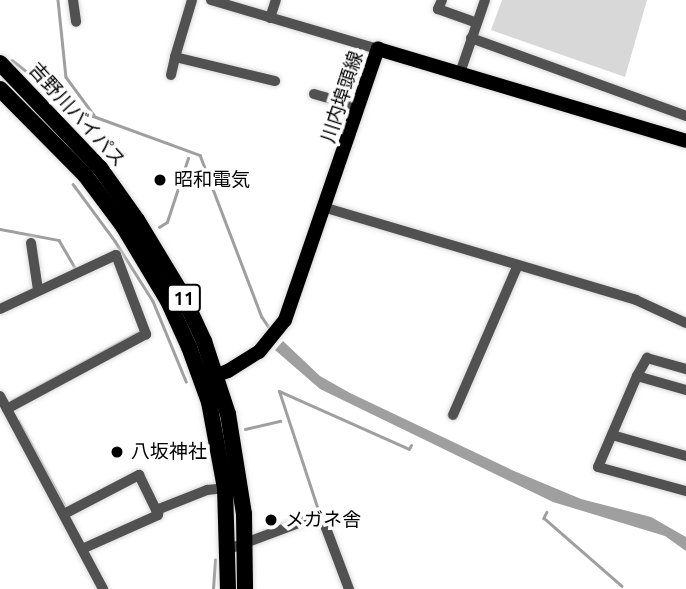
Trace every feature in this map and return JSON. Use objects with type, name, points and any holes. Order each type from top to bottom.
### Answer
[{"type":"highway","name":"吉野川バイパス","points":[[0,63],[100,168],[137,220],[183,296],[237,458],[246,542],[245,589]]},
{"type":"highway","name":"吉野川バイパス","points":[[0,89],[85,174],[123,226],[168,301],[209,379],[209,402],[225,488],[229,549],[228,589]]},
{"type":"main road","name":"川内埠頭線","points":[[209,379],[245,362],[268,345],[279,331],[326,208],[378,49],[686,141]]},
{"type":"street","points":[[73,0],[76,22]]},
{"type":"street","points":[[171,75],[192,0]]},
{"type":"street","points":[[211,0],[378,49]]},
{"type":"street","points":[[270,18],[276,0]]},
{"type":"street","points":[[442,0],[439,9],[477,23]]},
{"type":"street","points":[[460,73],[485,0]]},
{"type":"street","points":[[471,38],[686,116]]},
{"type":"street","points":[[175,57],[275,81]]},
{"type":"street","points":[[314,94],[359,107]]},
{"type":"street","points":[[326,208],[636,300],[686,323]]},
{"type":"street","points":[[32,243],[38,290]]},
{"type":"street","points":[[0,309],[116,255],[146,334],[7,409]]},
{"type":"street","points":[[453,415],[517,265]]},
{"type":"street","points":[[686,369],[647,358],[598,467],[686,491]]},
{"type":"street","points":[[637,376],[686,390]]},
{"type":"street","points":[[0,397],[103,589]]},
{"type":"street","points":[[612,435],[686,456]]},
{"type":"street","points":[[64,514],[139,475],[156,510],[207,490],[225,488]]},
{"type":"street","points":[[82,549],[158,515],[159,509]]},
{"type":"street","points":[[229,549],[315,517],[323,520],[349,589]]},
{"type":"shaded area","points":[[502,0],[647,0],[625,77],[491,30]]},
{"type":"shaded area","points":[[283,341],[320,376],[350,393],[514,471],[581,499],[651,517],[686,537],[686,551],[665,536],[553,502],[320,389],[275,350]]},
{"type":"waterway","points":[[58,0],[66,77],[94,115]]},
{"type":"waterway","points":[[12,60],[74,109],[200,155],[262,317],[270,329]]},
{"type":"waterway","points":[[159,227],[167,222],[188,158]]},
{"type":"waterway","points":[[73,184],[115,241],[153,301],[186,381]]},
{"type":"waterway","points":[[0,229],[59,240],[76,269]]},
{"type":"waterway","points":[[11,401],[138,332]]},
{"type":"waterway","points":[[319,513],[279,391],[409,449],[411,445]]},
{"type":"waterway","points":[[19,421],[66,508]]},
{"type":"waterway","points":[[245,429],[280,421]]},
{"type":"waterway","points":[[547,512],[544,518],[622,586]]},
{"type":"waterway","points":[[213,589],[215,560]]},
{"type":"place","name":"昭和電気","points":[[160,180]]},
{"type":"place","name":"八坂神社","points":[[117,452]]},
{"type":"place","name":"メガネ舎","points":[[271,520]]}]
